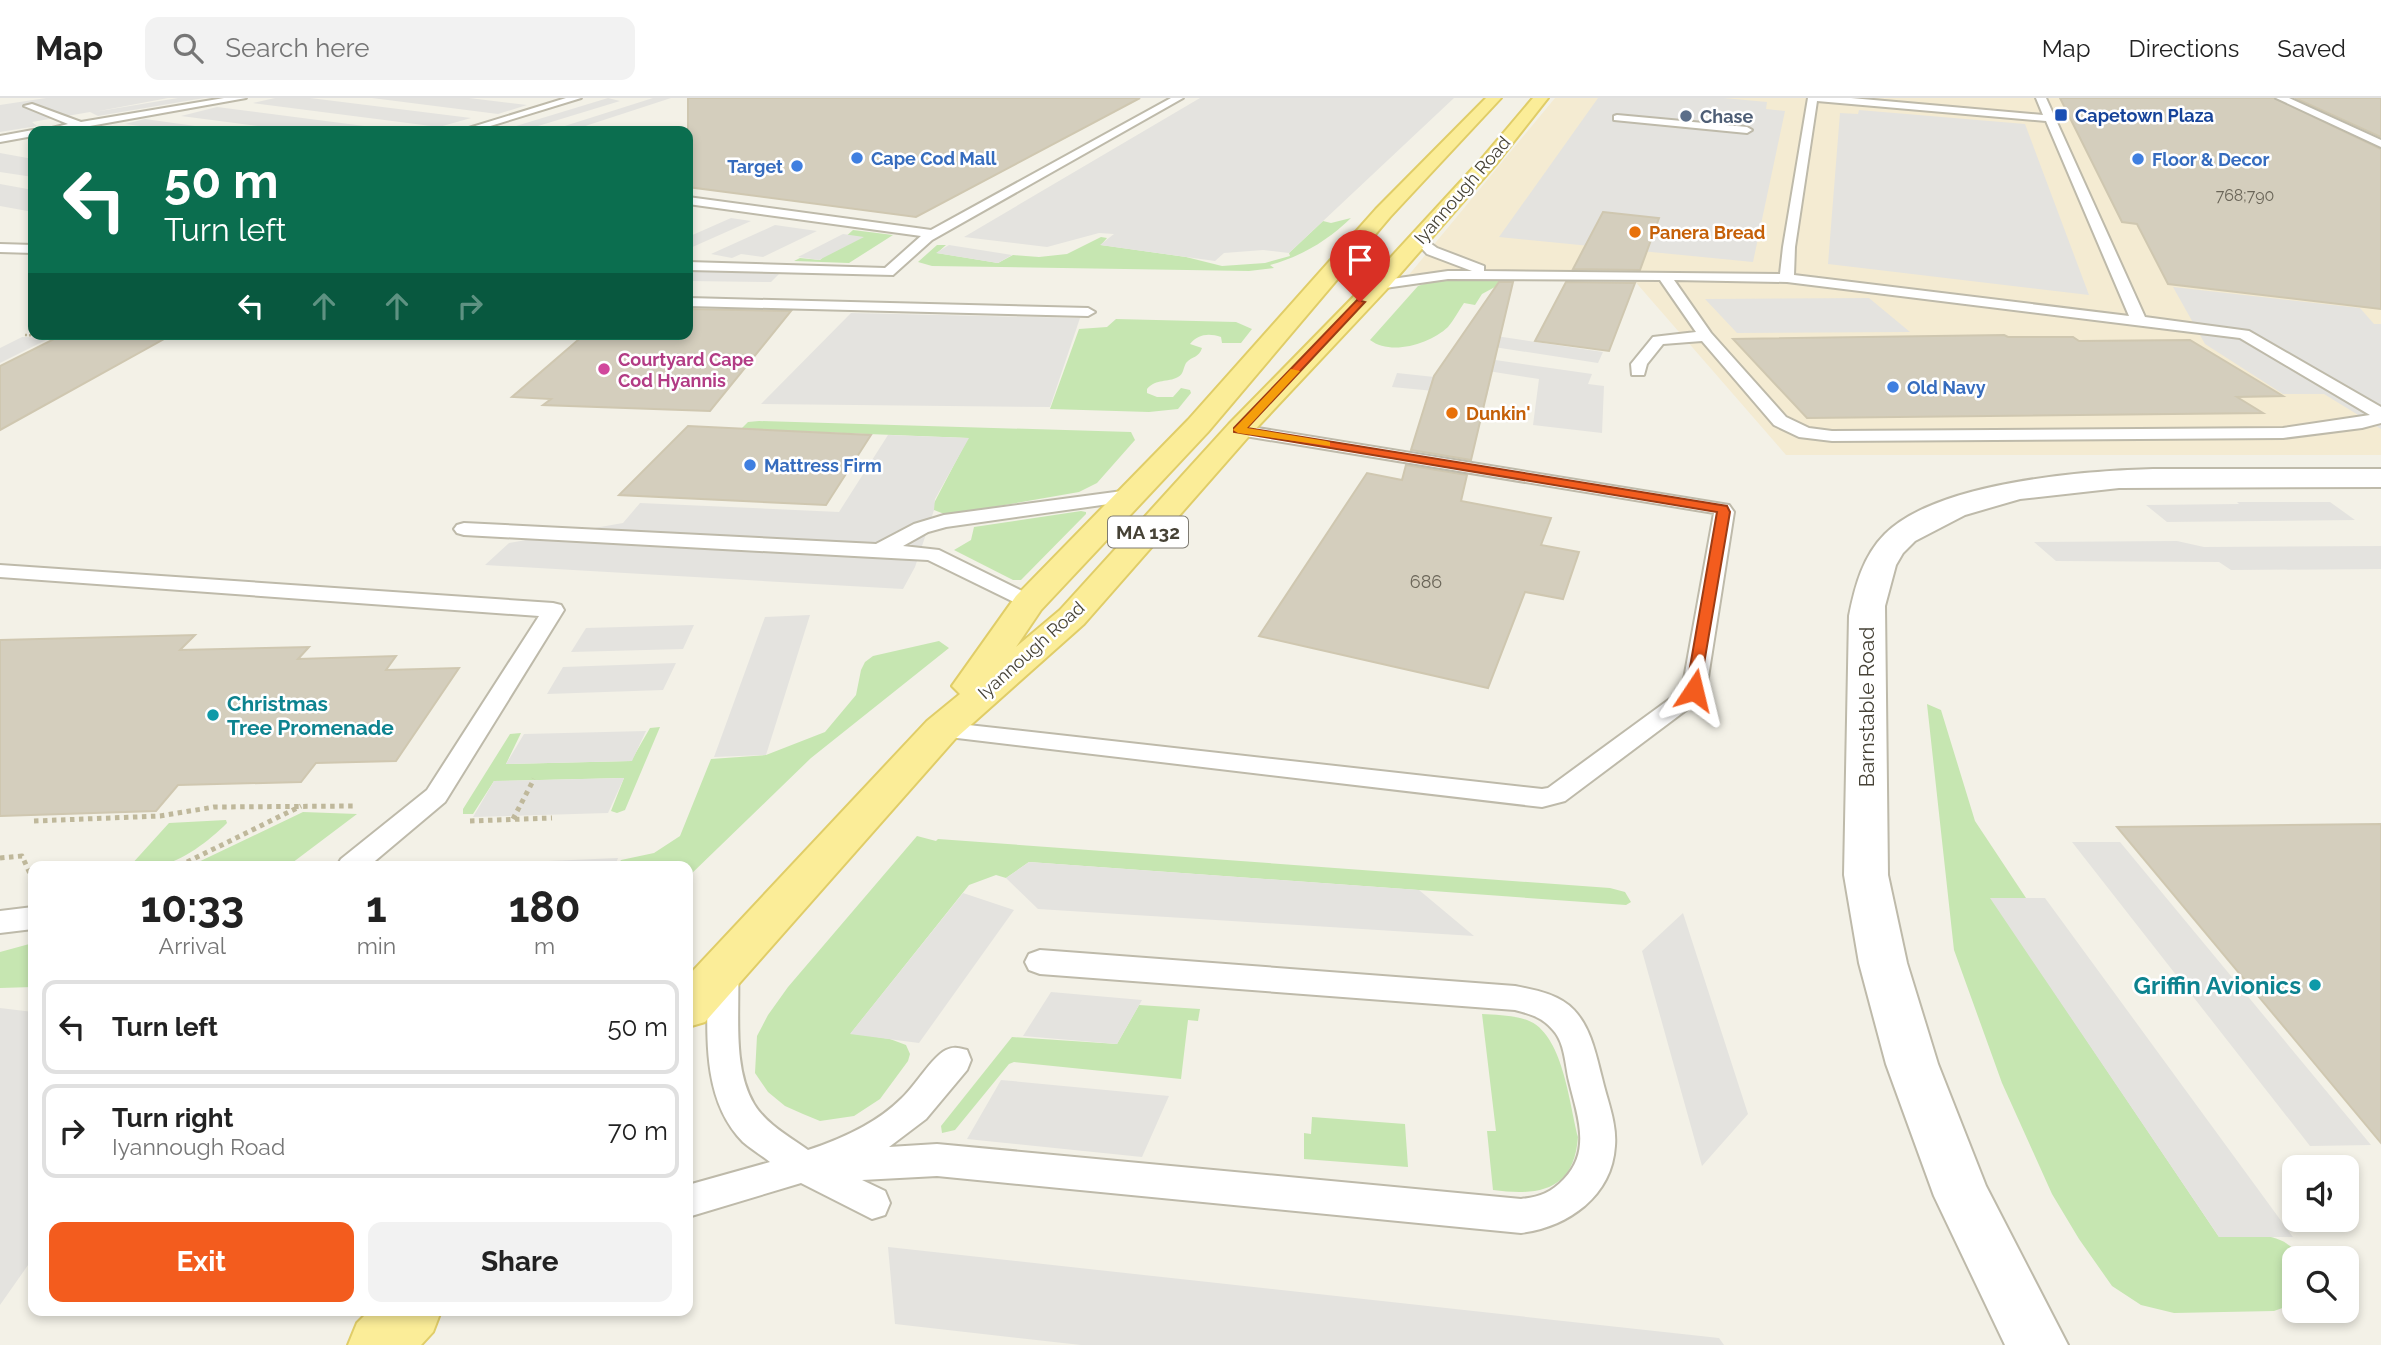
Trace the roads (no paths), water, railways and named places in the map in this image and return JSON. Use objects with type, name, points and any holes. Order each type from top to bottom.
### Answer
[{"type":"main road","name":"Iyannough Road","points":[[940,730],[1028,603],[1198,426],[1382,213],[1494,98]]},
{"type":"main road","name":"Iyannough Road","points":[[693,1002],[940,730],[1072,617],[1238,430],[1378,285],[1490,160],[1541,98]]},
{"type":"street","name":"Barnstable Road","points":[[2037,1345],[1962,1196],[1912,1064],[1883,963],[1866,875],[1866,616],[1872,582],[1883,559],[1898,540],[1916,527],[1969,503],[2014,490],[2055,483],[2109,480],[2381,478]]},
{"type":"lane","points":[[75,126],[241,98]]},
{"type":"lane","points":[[481,126],[576,98]]},
{"type":"lane","points":[[693,266],[888,272],[933,234],[1178,98]]},
{"type":"lane","points":[[1787,278],[1789,247],[1816,98],[2049,118]]},
{"type":"lane","points":[[2041,98],[2138,321]]},
{"type":"lane","points":[[2281,98],[2381,144]]},
{"type":"lane","points":[[29,106],[81,125]]},
{"type":"lane","points":[[1617,118],[1747,130]]},
{"type":"lane","points":[[0,139],[28,134]]},
{"type":"lane","points":[[693,201],[933,234]]},
{"type":"lane","points":[[1419,239],[1432,251],[1450,259],[1504,275]]},
{"type":"lane","points":[[0,248],[28,249]]},
{"type":"lane","points":[[1378,285],[1424,276],[1787,278],[2244,334],[2381,415]]},
{"type":"lane","points":[[1664,276],[1706,336],[1780,421],[1793,429],[1818,435],[2283,433],[2362,423],[2381,415]]},
{"type":"lane","points":[[693,302],[1088,312]]},
{"type":"lane","points":[[1638,372],[1639,364],[1658,340],[1706,336]]},
{"type":"lane","points":[[940,730],[1542,798],[1556,795],[1689,697],[1694,690],[1724,512],[1722,509],[1238,430]]},
{"type":"lane","points":[[879,550],[922,528],[944,522],[1130,496]]},
{"type":"lane","points":[[464,529],[932,554],[1028,603]]},
{"type":"lane","points":[[0,570],[553,610],[436,796],[357,861]]},
{"type":"lane","points":[[0,922],[28,919]]},
{"type":"lane","points":[[804,1167],[937,1160],[1521,1216],[1542,1213],[1557,1206],[1572,1194],[1596,1161],[1597,1128],[1578,1046],[1569,1026],[1555,1012],[1537,1003],[1515,998],[1040,962]]},
{"type":"lane","points":[[723,969],[725,1066],[738,1111],[756,1132],[804,1167],[872,1203]]},
{"type":"lane","points":[[693,1199],[804,1167],[875,1137],[899,1122],[955,1060]]},
{"type":"place","name":"Capetown Plaza","points":[[2061,115]]},
{"type":"place","name":"Chase","points":[[1686,116]]},
{"type":"place","name":"Cape Cod Mall","points":[[857,158]]},
{"type":"place","name":"Floor & Decor","points":[[2138,159]]},
{"type":"place","name":"Target","points":[[797,166]]},
{"type":"place","name":"Panera Bread","points":[[1635,232]]},
{"type":"place","name":"Courtyard Cape Cod Hyannis","points":[[604,369]]},
{"type":"place","name":"Old Navy","points":[[1893,387]]},
{"type":"place","name":"Dunkin'","points":[[1452,413]]},
{"type":"place","name":"Mattress Firm","points":[[750,465]]},
{"type":"place","name":"Christmas Tree Promenade","points":[[213,715]]},
{"type":"place","name":"Griffin Avionics","points":[[2315,985]]}]
